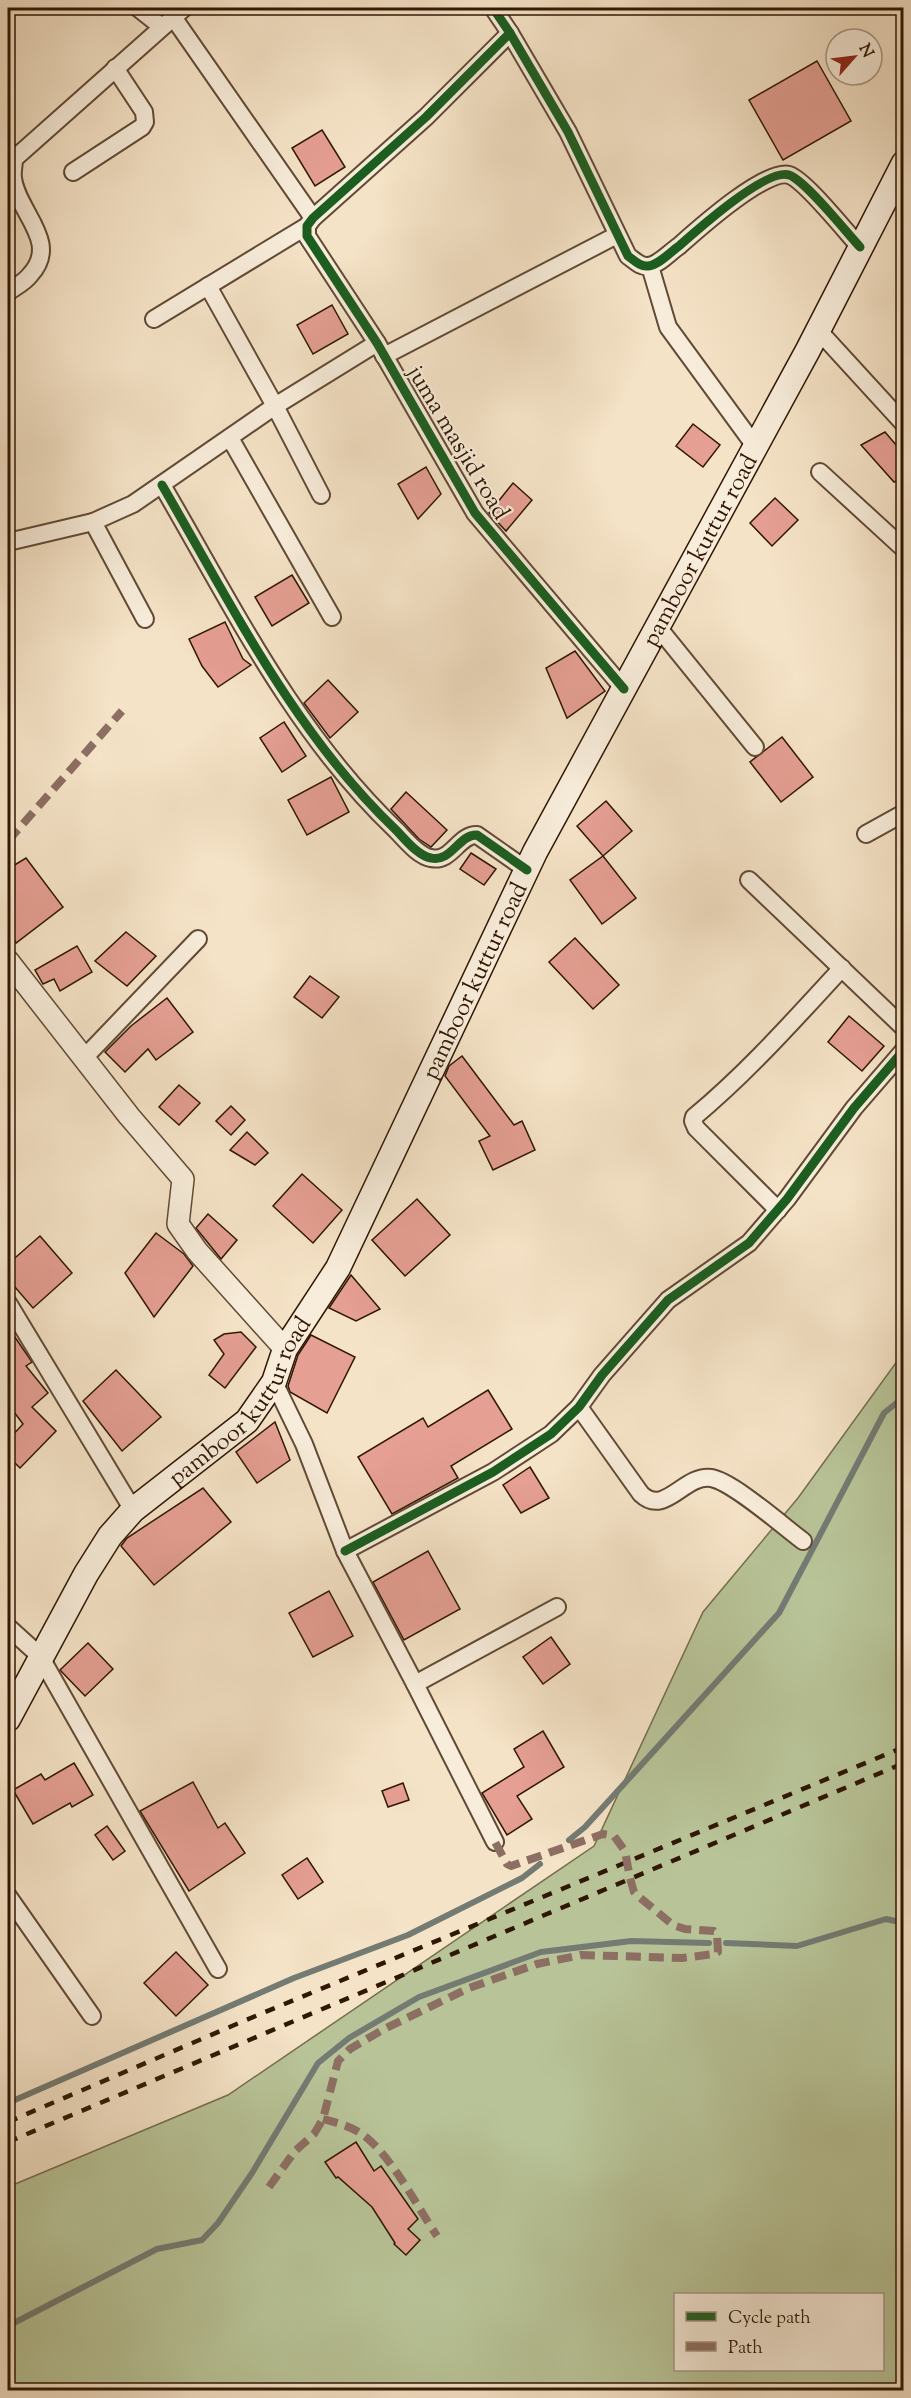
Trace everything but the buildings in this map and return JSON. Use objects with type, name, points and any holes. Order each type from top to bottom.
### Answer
[{"type":"main road","name":"pamboor kuttur road","points":[[8,1719],[40,1656],[110,1536],[133,1510],[247,1421],[274,1382],[285,1349],[338,1268],[526,870],[818,330],[903,163]]},
{"type":"street","name":"juma masjid road","points":[[138,8],[173,17],[310,222],[307,236],[381,350],[475,513],[624,689]]},
{"type":"street","points":[[493,8],[568,132],[628,256],[640,265],[650,266],[662,260],[718,213],[774,175],[789,174],[802,183],[860,246]]},
{"type":"street","points":[[8,291],[30,276],[42,257],[41,239],[20,200],[13,178],[14,159],[173,17]]},
{"type":"street","points":[[154,319],[310,222],[426,117],[510,33]]},
{"type":"street","points":[[73,172],[142,128],[145,122],[144,112],[115,68]]},
{"type":"street","points":[[8,542],[93,522],[124,509],[275,406],[381,350],[617,235]]},
{"type":"street","points":[[650,266],[668,327],[755,446]]},
{"type":"street","points":[[208,286],[275,406],[321,495]]},
{"type":"street","points":[[818,330],[903,424]]},
{"type":"street","points":[[230,438],[332,617]]},
{"type":"street","points":[[820,472],[903,549]]},
{"type":"street","points":[[162,485],[288,701],[338,768],[376,811],[418,851],[429,858],[448,855],[466,839],[477,835],[526,870]]},
{"type":"street","points":[[93,522],[145,619]]},
{"type":"street","points":[[657,626],[755,747]]},
{"type":"street","points":[[866,834],[903,813]]},
{"type":"street","points":[[749,880],[903,1028]]},
{"type":"street","points":[[85,1057],[198,939]]},
{"type":"street","points":[[8,961],[129,1116],[183,1179],[178,1224],[204,1259],[285,1349]]},
{"type":"street","points":[[778,1210],[696,1128],[694,1117],[717,1100],[760,1057],[842,968]]},
{"type":"street","points":[[345,1551],[493,1472],[551,1434],[579,1407],[602,1375],[669,1300],[749,1243],[778,1210],[854,1108],[903,1050]]},
{"type":"street","points":[[8,1303],[133,1510]]},
{"type":"street","points":[[274,1382],[304,1444],[345,1551],[416,1684],[495,1842]]},
{"type":"street","points":[[579,1407],[647,1500],[653,1503],[663,1500],[695,1480],[713,1478],[728,1485],[803,1541]]},
{"type":"street","points":[[416,1684],[557,1607]]},
{"type":"street","points":[[8,1627],[40,1656],[218,1969]]},
{"type":"street","points":[[8,1896],[92,2016]]},
{"type":"green space","points":[[903,1353],[903,2390],[8,2390],[8,2187],[228,2095],[594,1846],[703,1612],[798,1498]]},
{"type":"waterway","points":[[569,1840],[585,1827],[779,1613],[884,1413],[904,1397]]},
{"type":"waterway","points":[[8,2103],[294,1978],[408,1935],[522,1878],[540,1864]]},
{"type":"waterway","points":[[726,1943],[797,1946],[886,1919],[904,1923]]},
{"type":"waterway","points":[[8,2326],[157,2249],[202,2240],[218,2223],[252,2173],[318,2063],[349,2038],[419,1997],[541,1952],[631,1941],[709,1943]]},
{"type":"railway","points":[[8,2122],[246,2020],[904,1747]]},
{"type":"railway","points":[[8,2142],[904,1763]]},
{"type":"marked path","points":[[8,841],[122,711]]},
{"type":"marked path","points":[[269,2187],[295,2151],[314,2134],[323,2119],[338,2061],[350,2049],[384,2029],[469,1988],[537,1964],[581,1955],[682,1958],[718,1952],[717,1934],[714,1931],[685,1929],[673,1925],[634,1892],[625,1851],[614,1836],[603,1834],[511,1866],[507,1864],[495,1842]]},
{"type":"marked path","points":[[323,2119],[353,2129],[373,2143],[403,2182],[437,2236]]},
{"type":"cycle path","points":[[493,8],[568,132],[628,256],[637,263],[648,266],[660,261],[732,202],[778,175],[789,175],[805,186],[860,247]]},
{"type":"cycle path","points":[[510,33],[426,117],[313,218],[307,226],[307,236],[377,343],[475,513],[624,689]]},
{"type":"cycle path","points":[[162,485],[240,621],[296,710],[326,752],[412,847],[426,857],[438,858],[450,853],[465,839],[477,835],[527,870]]},
{"type":"cycle path","points":[[345,1551],[493,1472],[551,1434],[579,1407],[602,1375],[668,1300],[749,1243],[787,1199],[854,1108],[904,1050]]}]
